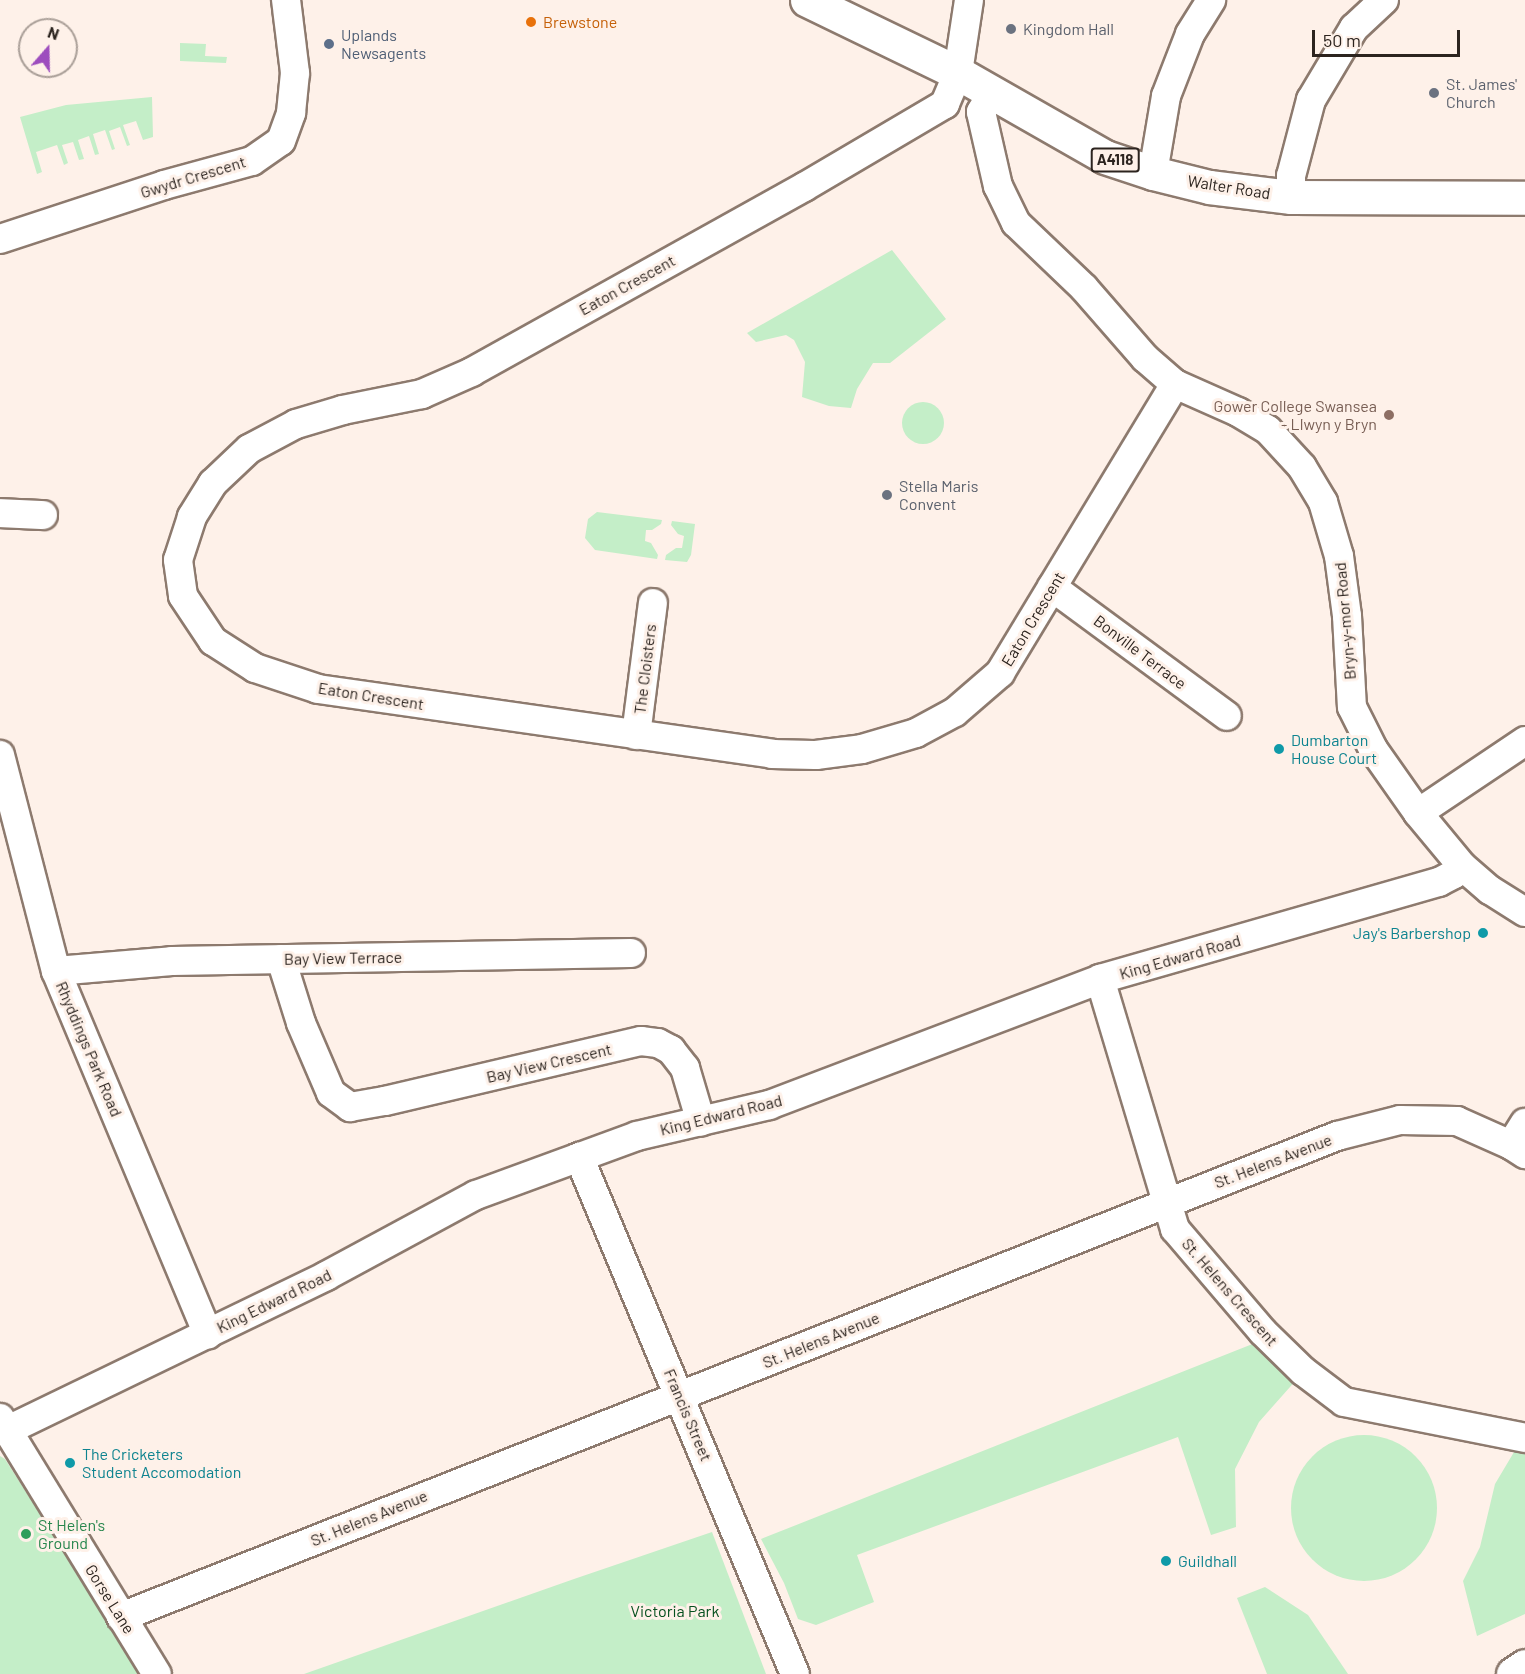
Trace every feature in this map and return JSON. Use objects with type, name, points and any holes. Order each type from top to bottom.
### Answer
[{"type":"main road","name":"A4118","points":[[807,0],[958,73]]},
{"type":"main road","name":"Walter Road","points":[[958,73],[1105,157],[1153,173],[1209,186],[1291,197],[1525,198]]},
{"type":"main road","points":[[1513,1674],[1525,1666]]},
{"type":"street","name":"Gwydr Crescent","points":[[0,239],[164,185],[252,160],[280,141],[291,113],[295,72],[286,0]]},
{"type":"street","name":"Eaton Crescent","points":[[969,0],[958,73],[945,104],[804,187],[472,372],[422,394],[343,410],[296,424],[249,450],[213,483],[192,517],[178,560],[183,596],[213,641],[255,668],[318,689],[772,754],[816,755],[862,749],[916,733],[955,712],[1000,673],[1175,384]]},
{"type":"street","points":[[1153,173],[1166,96],[1190,34],[1211,0]]},
{"type":"street","points":[[1291,197],[1292,176],[1311,100],[1354,28],[1384,0]]},
{"type":"street","name":"Bryn-y-mor Road","points":[[992,93],[981,112],[998,186],[1016,224],[1084,288],[1145,358],[1175,384],[1238,412],[1268,430],[1302,467],[1323,502],[1339,556],[1347,616],[1352,707],[1373,749],[1418,813],[1462,866],[1490,890],[1525,912]]},
{"type":"street","points":[[0,513],[43,515]]},
{"type":"street","name":"Bonville Terrace","points":[[1052,587],[1227,716]]},
{"type":"street","name":"The Cloisters","points":[[636,735],[653,603]]},
{"type":"street","points":[[1418,813],[1525,741]]},
{"type":"street","name":"Rhyddings Park Road","points":[[0,755],[56,971],[208,1334]]},
{"type":"street","name":"King Edward Road","points":[[2,1426],[208,1334],[326,1276],[476,1195],[637,1136],[769,1105],[1100,979],[1439,882],[1462,866]]},
{"type":"street","name":"Bay View Terrace","points":[[56,971],[172,961],[631,952]]},
{"type":"street","name":"Bay View Crescent","points":[[282,959],[301,1023],[331,1093],[350,1107],[386,1101],[641,1041],[658,1043],[671,1050],[685,1068],[701,1122]]},
{"type":"street","name":"St. Helens Crescent","points":[[1100,979],[1175,1229],[1229,1294],[1303,1371],[1344,1402],[1525,1438]]},
{"type":"street","name":"St. Helens Avenue","points":[[121,1617],[1337,1136],[1400,1120],[1457,1121],[1520,1141]]},
{"type":"street","name":"Francis Street","points":[[579,1157],[795,1674]]},
{"type":"street","name":"Gorse Lane","points":[[2,1426],[157,1674]]},
{"type":"green space","points":[[180,43],[206,44],[205,56],[227,57],[226,63],[180,61]]},
{"type":"green space","points":[[152,97],[153,137],[143,140],[136,121],[123,125],[130,145],[127,146],[120,127],[109,131],[115,149],[112,150],[105,130],[93,134],[99,154],[95,155],[89,136],[78,140],[84,159],[79,160],[73,142],[62,145],[68,163],[64,165],[57,145],[36,152],[42,172],[37,174],[20,117],[66,105]]},
{"type":"green space","points":[[892,250],[946,319],[890,363],[873,363],[857,389],[851,408],[829,406],[802,397],[805,362],[794,340],[786,335],[756,342],[747,333]]},
{"type":"green space","points":[[923,402],[938,408],[944,423],[938,438],[923,444],[908,438],[902,423],[908,408]]},
{"type":"green space","points":[[597,512],[662,520],[661,524],[652,530],[646,530],[645,541],[651,543],[658,555],[657,559],[595,550],[585,538],[588,519]]},
{"type":"green space","points":[[672,521],[695,524],[691,555],[687,562],[665,560],[666,555],[676,548],[682,548],[684,536],[678,534],[671,525]]},
{"type":"green space","points":[[1255,1343],[1298,1378],[1259,1422],[1235,1469],[1236,1527],[1211,1535],[1178,1437],[857,1555],[874,1602],[816,1625],[798,1619],[784,1583],[761,1539]]},
{"type":"green space","points":[[1364,1435],[1392,1441],[1404,1447],[1415,1457],[1425,1468],[1431,1480],[1437,1508],[1431,1536],[1425,1548],[1415,1559],[1404,1569],[1392,1575],[1364,1581],[1336,1575],[1324,1569],[1313,1559],[1303,1548],[1297,1536],[1291,1508],[1297,1480],[1303,1468],[1313,1457],[1324,1447],[1336,1441]]},
{"type":"green space","points":[[1517,1447],[1525,1449],[1525,1614],[1477,1636],[1463,1581],[1480,1547],[1495,1484]]},
{"type":"green space","name":"St Helen's Ground","points":[[0,1456],[5,1459],[142,1674],[0,1674]]},
{"type":"green space","name":"Victoria Park","points":[[712,1532],[766,1674],[304,1674],[574,1579]]},
{"type":"green space","points":[[1265,1587],[1308,1615],[1348,1674],[1267,1674],[1237,1598]]},
{"type":"place","name":"Brewstone","points":[[531,22]]},
{"type":"place","name":"Kingdom Hall","points":[[1011,29]]},
{"type":"place","name":"Uplands Newsagents","points":[[329,44]]},
{"type":"place","name":"St. James' Church","points":[[1434,93]]},
{"type":"place","name":"Gower College Swansea - Llwyn y Bryn","points":[[1389,415]]},
{"type":"place","name":"Stella Maris Convent","points":[[887,495]]},
{"type":"place","name":"Dumbarton House Court","points":[[1279,749]]},
{"type":"place","name":"Jay's Barbershop","points":[[1483,933]]},
{"type":"place","name":"The Cricketers Student Accomodation","points":[[70,1463]]},
{"type":"place","name":"St Helen's Ground","points":[[26,1534]]},
{"type":"place","name":"Guildhall","points":[[1166,1561]]}]
